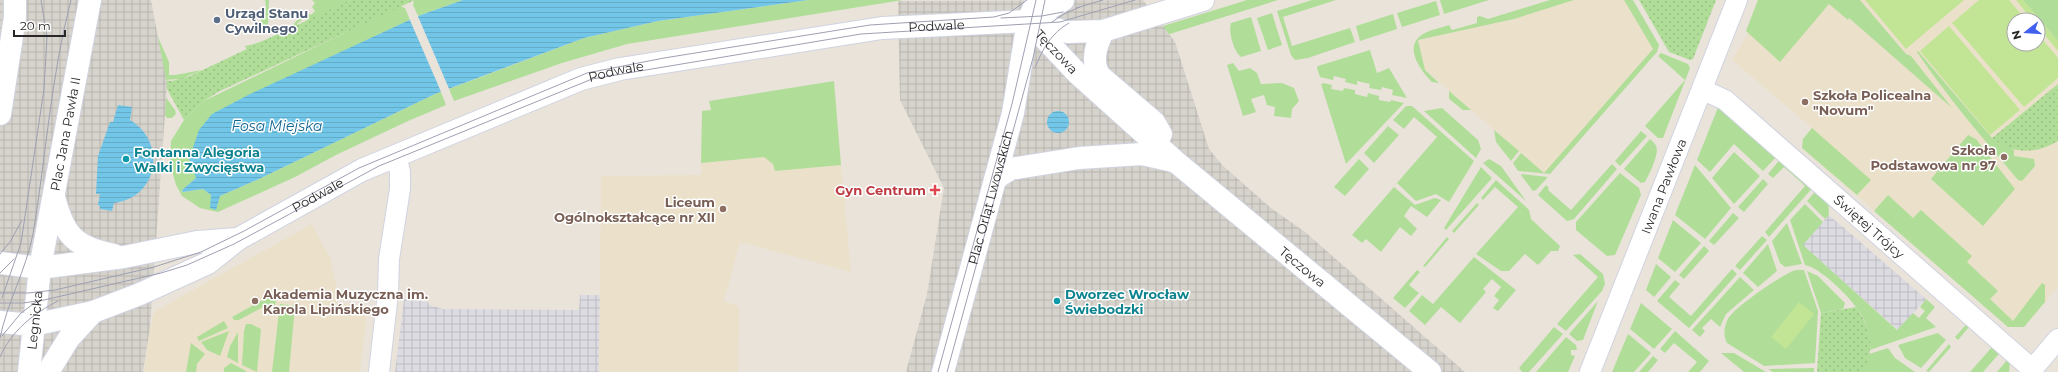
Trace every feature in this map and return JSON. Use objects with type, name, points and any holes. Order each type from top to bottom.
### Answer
[{"type":"main road","points":[[0,114],[15,17],[15,0]]},
{"type":"main road","name":"Plac Jana Pawła II","points":[[40,268],[90,0]]},
{"type":"main road","points":[[1026,10],[1037,0]]},
{"type":"main road","points":[[1026,10],[1063,0]]},
{"type":"main road","points":[[1026,10],[1067,32],[1103,32],[1203,0]]},
{"type":"main road","name":"Podwale","points":[[0,322],[34,325],[93,312],[140,294],[208,263],[238,239],[362,170],[581,79],[620,69],[882,28],[1026,10]]},
{"type":"main road","name":"Tęczowa","points":[[1026,10],[1077,73],[1176,162],[1430,372]]},
{"type":"main road","name":"Plac Orląt Lwowskich","points":[[943,372],[1013,114],[1026,10]]},
{"type":"main road","name":"Tęczowa","points":[[1103,32],[1097,44],[1094,55],[1095,67],[1099,75],[1154,122],[1176,162]]},
{"type":"main road","points":[[995,179],[1010,169],[1079,158],[1142,154],[1176,162]]},
{"type":"main road","points":[[53,194],[60,219],[73,238],[90,249],[124,257]]},
{"type":"main road","name":"Podwale","points":[[0,263],[40,268],[124,257],[197,242],[238,239]]},
{"type":"main road","name":"Legnicka","points":[[29,372],[40,268]]},
{"type":"main road","points":[[48,372],[69,338],[93,312]]},
{"type":"street","name":"Iwana Pawłowa","points":[[1590,372],[1703,90],[1737,0]]},
{"type":"street","name":"Świętej Trójcy","points":[[1703,90],[1725,100],[1969,313],[2031,371]]},
{"type":"street","points":[[379,372],[389,259],[400,189],[400,172],[396,155]]},
{"type":"street","points":[[2031,371],[2058,339]]},
{"type":"shaded area","points":[[0,0],[151,0],[167,85],[150,328],[143,372],[0,372]]},
{"type":"shaded area","points":[[1143,0],[1175,42],[1209,149],[1222,165],[1271,208],[1305,232],[1465,372],[906,372],[927,294],[944,188],[900,100],[898,1]]},
{"type":"shaded area","points":[[1574,0],[1624,0],[1653,49],[1544,173],[1425,70],[1418,40],[1514,19]]},
{"type":"shaded area","name":"Szkoła Podstawowa nr 97","points":[[1758,0],[2030,0],[2040,12],[2006,12],[2006,52],[2046,52],[2046,19],[2058,34],[2058,287],[2024,327],[2008,327],[1802,148],[1803,139],[1812,128],[1732,60],[1748,33],[1746,31]]},
{"type":"shaded area","name":"Liceum Ogólnokształcące nr XII","points":[[834,89],[851,272],[740,242],[724,301],[739,306],[738,372],[599,372],[601,176],[701,175],[702,111]]},
{"type":"shaded area","points":[[1829,215],[1926,299],[1898,330],[1802,245]]},
{"type":"shaded area","name":"Akademia Muzyczna im. Karola Lipińskiego","points":[[312,224],[331,260],[337,290],[336,303],[368,306],[360,372],[144,372],[150,328],[153,322],[152,317],[157,309],[164,308],[166,305]]},
{"type":"shaded area","points":[[580,295],[600,295],[599,372],[395,372],[404,299],[428,302],[429,305],[443,309],[579,310]]},
{"type":"green space","points":[[265,0],[269,0],[268,25],[262,27],[260,13],[266,7]]},
{"type":"green space","points":[[312,0],[350,0],[308,21],[300,17],[301,12],[305,11],[311,15],[315,11],[312,7],[315,3]]},
{"type":"green space","points":[[350,0],[415,0],[218,92],[204,101],[184,120],[162,80],[172,81],[190,76]]},
{"type":"green space","points":[[414,0],[463,0],[418,16],[413,5]]},
{"type":"green space","points":[[808,0],[903,0],[627,44],[562,63],[454,101],[449,89],[584,38],[658,21]]},
{"type":"green space","points":[[1247,0],[1278,0],[1141,43],[1131,36]]},
{"type":"green space","points":[[1312,0],[1336,0],[1283,17],[1292,46],[1350,28],[1355,42],[1308,58],[1295,60],[1291,55],[1277,11]]},
{"type":"green space","points":[[1440,0],[1489,0],[1444,14]]},
{"type":"green space","points":[[1550,0],[1574,0],[1514,19],[1418,40],[1425,70],[1439,83],[1432,82],[1415,58],[1414,44],[1418,38],[1425,33],[1449,25],[1452,30],[1477,23],[1477,17],[1480,16],[1488,19]]},
{"type":"green space","points":[[1624,0],[1633,0],[1659,45],[1657,52],[1550,174],[1518,171],[1513,163],[1521,153],[1544,173],[1653,49]]},
{"type":"green space","points":[[1639,0],[1716,0],[1693,59],[1690,60],[1669,52]]},
{"type":"green space","points":[[1758,0],[1860,0],[1906,54],[1911,56],[1952,108],[1849,18],[1848,20],[1829,4],[1780,62],[1746,31]]},
{"type":"green space","points":[[1865,0],[1964,0],[1906,49]]},
{"type":"green space","points":[[1979,0],[2009,0],[2019,12],[2006,12],[2006,52],[2046,52],[2046,44],[2058,58],[2058,78],[2024,107],[1952,23]]},
{"type":"green space","points":[[2016,0],[2023,0],[2033,12],[2026,12]]},
{"type":"green space","points":[[2023,0],[2058,0],[2058,41],[2046,27],[2046,12],[2033,12]]},
{"type":"green space","points":[[1436,1],[1440,15],[1402,27],[1397,13]]},
{"type":"green space","points":[[400,6],[405,8],[410,20],[231,104],[196,178],[182,190],[183,192],[203,189],[211,195],[220,196],[259,179],[435,94],[441,92],[446,105],[408,121],[336,155],[295,177],[218,212],[200,208],[182,196],[176,185],[170,164],[171,141],[184,120],[204,101]]},
{"type":"green space","points":[[1272,13],[1282,45],[1268,50],[1257,18]]},
{"type":"green space","points":[[1393,14],[1397,29],[1360,41],[1356,26]]},
{"type":"green space","points":[[1251,17],[1261,51],[1241,57],[1236,51],[1232,42],[1230,31],[1231,23]]},
{"type":"green space","points":[[299,18],[302,20],[297,24],[298,26],[247,50],[245,46],[282,32],[295,23]]},
{"type":"green space","points":[[1949,26],[2020,110],[1990,135],[1920,51]]},
{"type":"green space","points":[[2046,27],[2058,41],[2058,51],[2046,37]]},
{"type":"green space","points":[[158,37],[169,62],[169,75],[202,70],[181,79],[162,80],[147,40]]},
{"type":"green space","points":[[1370,50],[1377,73],[1389,68],[1407,98],[1392,95],[1393,90],[1382,87],[1381,90],[1369,88],[1370,84],[1357,81],[1357,85],[1345,82],[1346,79],[1334,76],[1333,80],[1320,77],[1317,68],[1318,66]]},
{"type":"green space","points":[[1918,51],[1992,138],[2014,150],[2014,156],[2034,159],[2035,166],[2022,181],[2018,180],[1966,117],[1929,69],[1917,52]]},
{"type":"green space","points":[[1661,53],[1688,64],[1690,68],[1663,138],[1658,138],[1645,126],[1685,80],[1658,56]]},
{"type":"green space","points":[[1233,63],[1239,71],[1250,68],[1257,73],[1261,84],[1282,83],[1294,88],[1299,101],[1292,109],[1291,118],[1274,116],[1275,107],[1267,105],[1264,95],[1251,99],[1256,112],[1243,116],[1227,65]]},
{"type":"green space","points":[[834,81],[841,165],[775,171],[773,164],[764,157],[701,163],[702,111],[711,110],[709,101]]},
{"type":"green space","points":[[1324,83],[1332,85],[1331,89],[1343,91],[1344,88],[1355,90],[1355,94],[1367,97],[1368,93],[1379,96],[1379,100],[1390,102],[1391,100],[1404,103],[1346,164],[1321,84]]},
{"type":"green space","points":[[2058,84],[2058,141],[2041,148],[2025,151],[2016,150],[2000,144],[1992,138]]},
{"type":"green space","points":[[1449,91],[1471,110],[1463,110],[1449,99]]},
{"type":"green space","points":[[165,96],[175,110],[176,114],[172,118],[167,118],[160,108]]},
{"type":"green space","points":[[1719,105],[1780,153],[1763,171],[1734,144],[1710,172],[1697,160]]},
{"type":"green space","points":[[1406,106],[1412,106],[1474,161],[1449,202],[1436,194],[1416,201],[1397,183],[1437,137],[1414,117],[1404,129],[1393,120]]},
{"type":"green space","points":[[1442,108],[1478,140],[1481,149],[1476,158],[1424,111]]},
{"type":"green space","points":[[1388,126],[1399,135],[1374,163],[1364,153]]},
{"type":"green space","points":[[1812,128],[1871,180],[1857,195],[1802,148],[1803,139]]},
{"type":"green space","points":[[1494,130],[1519,151],[1511,161],[1496,142]]},
{"type":"green space","points":[[1641,131],[1647,136],[1620,166],[1615,161]]},
{"type":"green space","points":[[1968,135],[1976,139],[2015,189],[1983,226],[1931,179]]},
{"type":"green space","points":[[1650,139],[1656,145],[1657,154],[1647,179],[1645,182],[1641,183],[1624,169]]},
{"type":"green space","points":[[1734,152],[1760,176],[1734,204],[1712,178]]},
{"type":"green space","points":[[1783,156],[1816,184],[1769,237],[1765,232],[1805,186],[1784,167],[1773,178],[1768,174]]},
{"type":"green space","points":[[1359,159],[1369,169],[1345,196],[1334,187]]},
{"type":"green space","points":[[1489,159],[1501,166],[1526,201],[1483,163]]},
{"type":"green space","points":[[1612,164],[1617,169],[1574,219],[1567,221],[1538,195],[1546,185],[1549,188],[1548,190],[1571,210]]},
{"type":"green space","points":[[1695,165],[1731,208],[1705,239],[1675,215]]},
{"type":"green space","points":[[1481,167],[1492,178],[1446,230],[1444,228]]},
{"type":"green space","points":[[1620,173],[1639,188],[1641,195],[1615,255],[1607,256],[1576,230],[1576,222]]},
{"type":"green space","points":[[1521,175],[1548,177],[1536,190],[1533,191]]},
{"type":"green space","points":[[1763,179],[1768,184],[1744,212],[1738,207]]},
{"type":"green space","points":[[1496,180],[1529,210],[1531,219],[1560,246],[1558,251],[1551,251],[1538,265],[1525,254],[1509,271],[1501,271],[1476,254],[1518,207],[1495,187],[1483,200],[1481,198]]},
{"type":"green space","points":[[1394,187],[1415,205],[1435,198],[1441,200],[1427,217],[1411,206],[1404,216],[1417,229],[1411,236],[1400,227],[1381,252],[1366,239],[1362,243],[1352,235]]},
{"type":"green space","points":[[1819,187],[1828,196],[1829,215],[1825,219],[1807,201]]},
{"type":"green space","points":[[1888,195],[1913,218],[1921,210],[1972,256],[1967,262],[1998,291],[1990,299],[2013,321],[2042,283],[2045,285],[2045,302],[2024,327],[2008,327],[1874,211]]},
{"type":"green space","points":[[1477,203],[1479,205],[1454,233],[1452,231]]},
{"type":"green space","points":[[1805,204],[1823,222],[1803,245],[1897,330],[1913,313],[1919,318],[1925,311],[1920,307],[1926,299],[1935,307],[1926,318],[1936,327],[1870,350],[1867,326],[1857,308],[1836,285],[1812,267],[1805,265],[1790,220]]},
{"type":"green space","points":[[1733,213],[1739,218],[1714,245],[1709,241]]},
{"type":"green space","points":[[1673,220],[1701,243],[1675,272],[1658,258]]},
{"type":"green space","points":[[1787,223],[1802,264],[1785,267],[1780,263],[1772,241]]},
{"type":"green space","points":[[1762,236],[1767,240],[1740,270],[1735,266]]},
{"type":"green space","points":[[1447,237],[1449,239],[1425,267],[1423,266]]},
{"type":"green space","points":[[1768,244],[1777,271],[1758,287],[1743,273]]},
{"type":"green space","points":[[1704,246],[1709,251],[1684,279],[1679,275]]},
{"type":"green space","points":[[1580,254],[1603,274],[1605,284],[1602,291],[1566,331],[1557,324],[1598,277],[1573,255]]},
{"type":"green space","points":[[1474,257],[1516,290],[1498,311],[1493,308],[1499,300],[1494,296],[1501,287],[1492,279],[1483,289],[1486,292],[1460,323],[1441,307],[1425,325],[1409,311],[1422,295],[1433,304]]},
{"type":"green space","points":[[1656,264],[1671,277],[1654,297],[1646,290]]},
{"type":"green space","points":[[1732,269],[1737,274],[1689,328],[1657,301],[1675,280],[1680,284],[1669,297],[1691,316]]},
{"type":"green space","points":[[1417,270],[1420,272],[1409,285],[1419,293],[1405,308],[1393,298]]},
{"type":"green space","points":[[1796,270],[1804,270],[1818,311],[1815,363],[1764,366],[1727,343],[1724,331],[1728,319],[1749,299],[1781,277]]},
{"type":"green space","points":[[1807,271],[1818,276],[1845,303],[1843,309],[1821,313]]},
{"type":"green space","points":[[1740,277],[1754,290],[1726,314],[1720,327],[1711,319],[1702,328],[1705,331],[1700,337],[1692,330]]},
{"type":"green space","points":[[277,292],[275,306],[265,306],[239,320],[234,320],[232,317]]},
{"type":"green space","points":[[1598,301],[1583,340],[1577,341],[1569,334]]},
{"type":"green space","points":[[1799,302],[1814,314],[1786,349],[1771,337]]},
{"type":"green space","points":[[1641,303],[1672,329],[1654,349],[1630,329]]},
{"type":"green space","points":[[280,304],[295,306],[289,372],[272,372]]},
{"type":"green space","points":[[1856,307],[1865,322],[1870,339],[1869,355],[1862,372],[1817,372],[1821,313]]},
{"type":"green space","points":[[1971,319],[2004,348],[1983,372],[1970,372],[1992,347],[1969,327],[1958,340],[1955,337]]},
{"type":"green space","points":[[224,321],[228,328],[199,341],[197,337]]},
{"type":"green space","points":[[246,324],[251,324],[261,329],[257,372],[242,365],[244,331]]},
{"type":"green space","points":[[1554,327],[1563,334],[1529,372],[1522,372],[1519,368]]},
{"type":"green space","points":[[229,331],[220,356],[207,350],[201,342]]},
{"type":"green space","points":[[1675,331],[1709,361],[1700,372],[1688,372],[1697,362],[1674,343],[1665,353],[1660,349]]},
{"type":"green space","points":[[238,332],[238,363],[227,357],[230,346]]},
{"type":"green space","points":[[1938,333],[1946,340],[1921,368],[1905,358],[1898,345]]},
{"type":"green space","points":[[1628,334],[1651,353],[1634,372],[1612,372]]},
{"type":"green space","points":[[1566,337],[1576,345],[1577,350],[1571,350],[1571,355],[1575,356],[1568,372],[1536,372]]},
{"type":"green space","points":[[191,343],[205,354],[197,364],[196,372],[186,372]]},
{"type":"green space","points":[[1949,344],[1951,347],[1929,372],[1926,371]]},
{"type":"green space","points":[[1888,348],[1895,358],[1915,372],[1862,372],[1869,354]]},
{"type":"green space","points":[[1721,353],[1734,353],[1766,372],[1744,372]]},
{"type":"green space","points":[[1653,356],[1658,360],[1648,372],[1639,372]]},
{"type":"green space","points":[[2007,360],[2010,362],[2009,372],[1997,372]]},
{"type":"green space","points":[[231,363],[246,372],[224,372],[224,368]]},
{"type":"green space","points":[[1814,368],[1814,372],[1773,372],[1768,369]]},
{"type":"water","name":"Fosa Miejska","points":[[463,0],[808,0],[658,21],[584,38],[435,94],[259,179],[220,196],[216,210],[210,208],[211,195],[203,189],[183,192],[182,190],[196,178],[189,159],[199,130],[212,114],[250,94],[418,16]]},
{"type":"water","name":"Fontanna Alegoria Walki i Zwycięstwa","points":[[118,105],[132,107],[130,120],[142,130],[149,141],[153,154],[153,168],[149,180],[141,191],[129,199],[114,203],[112,211],[100,209],[100,206],[98,205],[100,194],[96,194],[98,156],[110,122],[113,122]]},
{"type":"water","points":[[1054,111],[1062,111],[1069,118],[1069,126],[1062,133],[1054,133],[1047,126],[1047,118]]},
{"type":"pier","points":[[417,14],[450,91],[442,94],[409,18]]},
{"type":"tram line","points":[[2,298],[21,243],[44,89],[47,37],[41,0]]},
{"type":"tram line","points":[[0,338],[7,312],[26,261],[33,234],[58,58],[71,0]]},
{"type":"tram line","points":[[0,293],[28,293],[55,290],[154,267],[201,252],[244,231],[359,168],[587,73],[664,58],[870,25],[994,17],[1009,13],[1027,0]]},
{"type":"tram line","points":[[938,372],[1012,104],[1036,0]]},
{"type":"tram line","points":[[947,372],[1033,58],[1045,0]]},
{"type":"tram line","points":[[1076,8],[1103,0]]},
{"type":"tram line","points":[[0,303],[23,303],[44,300],[161,273],[187,265],[234,244],[379,166],[592,79],[861,34],[1060,22],[1135,0]]},
{"type":"tram line","points":[[1052,22],[1064,14],[1080,7]]},
{"type":"tram line","points":[[1001,18],[1042,16],[1063,12]]},
{"type":"tram line","points":[[1035,68],[1048,42],[1057,32],[1069,23]]},
{"type":"tram line","points":[[0,254],[10,242],[22,220]]},
{"type":"tram line","points":[[0,273],[14,259]]},
{"type":"tram line","points":[[0,357],[10,339],[24,324],[40,311],[58,301]]},
{"type":"tram line","points":[[2,336],[21,313],[36,302]]},
{"type":"place","name":"Urząd Stanu Cywilnego","points":[[217,20]]},
{"type":"place","name":"Szkoła Policealna \"Novum\"","points":[[1805,102]]},
{"type":"place","name":"Szkoła Podstawowa nr 97","points":[[2004,157]]},
{"type":"place","name":"Fontanna Alegoria Walki i Zwycięstwa","points":[[126,159]]},
{"type":"place","name":"Gyn Centrum","points":[[935,190]]},
{"type":"place","name":"Liceum Ogólnokształcące nr XII","points":[[723,209]]},
{"type":"place","name":"Akademia Muzyczna im. Karola Lipińskiego","points":[[255,301]]},
{"type":"place","name":"Dworzec Wrocław Świebodzki","points":[[1057,301]]}]
